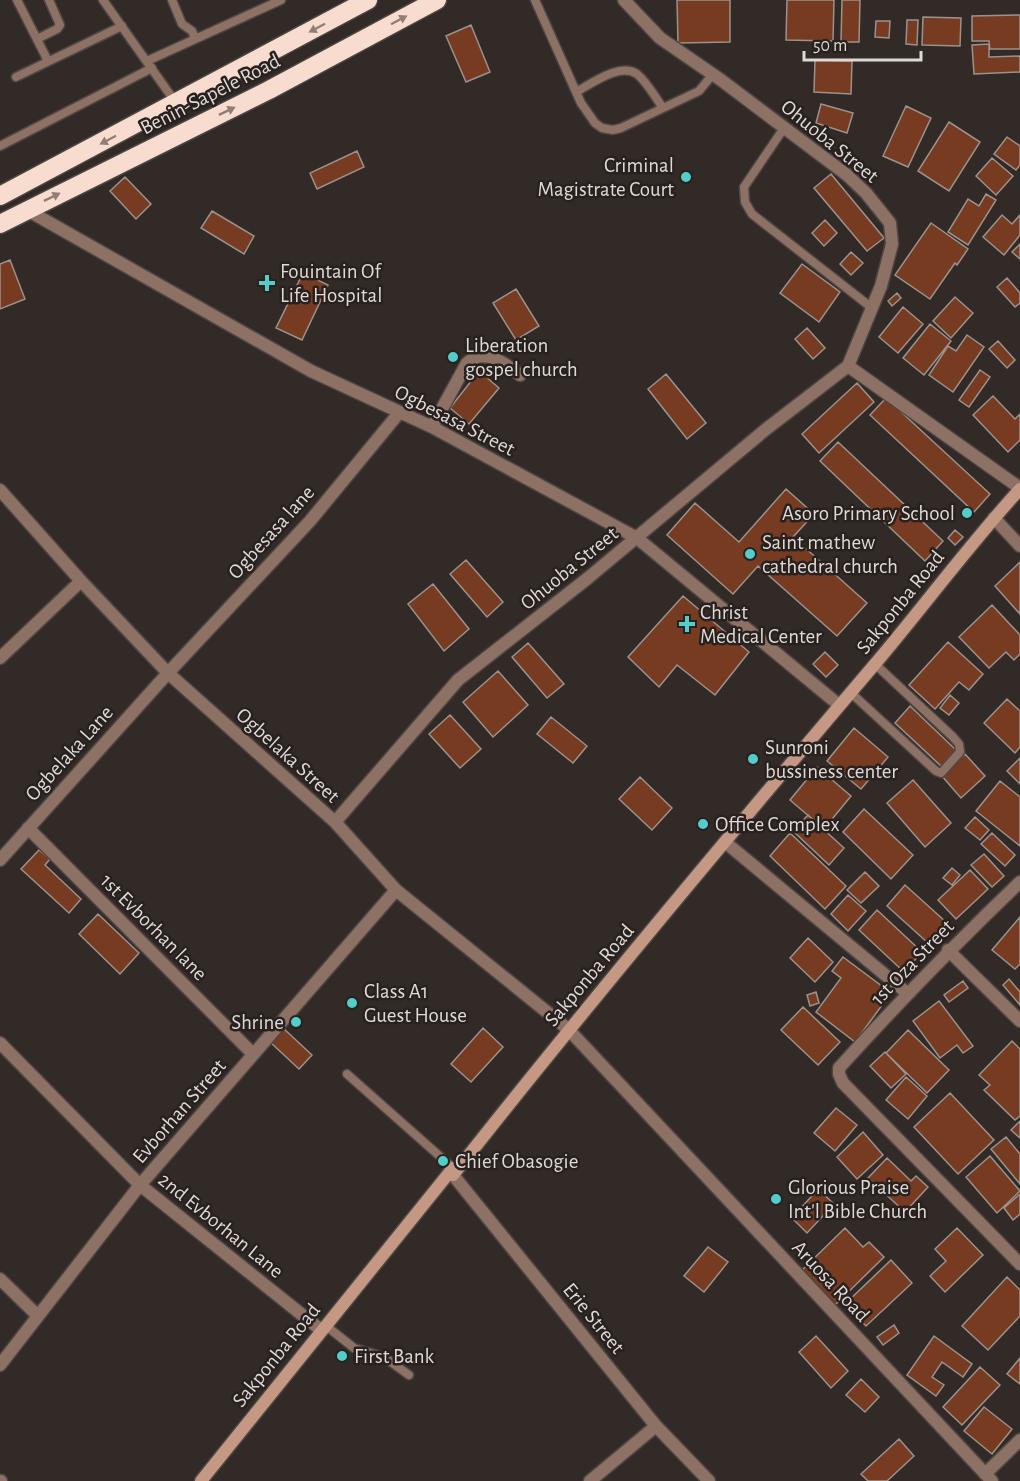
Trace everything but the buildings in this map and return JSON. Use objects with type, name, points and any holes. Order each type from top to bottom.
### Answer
[{"type":"highway","name":"Benin-Sapele Road","points":[[0,196],[368,0]]},
{"type":"highway","name":"Benin-Sapele Road","points":[[0,224],[269,90],[437,0]]},
{"type":"main road","name":"Sakponba Road","points":[[201,1481],[323,1327],[453,1172],[568,1029],[1020,489]]},
{"type":"street","name":"Ohuoba Street","points":[[335,822],[458,680],[637,538],[765,430],[849,366],[881,286],[892,244],[890,223],[866,193],[847,175],[713,74],[660,38],[624,0]]},
{"type":"street","name":"Ogbesasa Street","points":[[27,210],[311,371],[432,427],[637,538],[839,705]]},
{"type":"street","points":[[432,427],[467,363],[473,357],[489,356],[504,362],[520,375]]},
{"type":"street","points":[[849,366],[1020,489]]},
{"type":"street","name":"Ogbesasa lane","points":[[168,674],[310,521],[399,413]]},
{"type":"street","name":"Ogbelaka Street","points":[[0,490],[81,582],[168,674],[335,822],[396,890],[568,1029]]},
{"type":"street","points":[[994,518],[1020,546]]},
{"type":"street","points":[[0,658],[81,582]]},
{"type":"street","name":"Ogbelaka Lane","points":[[0,860],[168,674]]},
{"type":"street","name":"1st Evborhan lane","points":[[28,828],[253,1054]]},
{"type":"street","points":[[725,842],[907,993]]},
{"type":"street","name":"1st Oza Street","points":[[1020,882],[948,950],[907,993],[839,1068],[839,1074],[843,1083],[1020,1264]]},
{"type":"street","name":"Evborhan Street","points":[[0,1365],[141,1185],[396,890]]},
{"type":"street","points":[[948,950],[1020,1021]]},
{"type":"street","name":"Aruosa Road","points":[[568,1029],[989,1477]]},
{"type":"street","name":"2nd Evborhan Lane","points":[[0,1043],[141,1185],[323,1327]]},
{"type":"street","name":"Erie Street","points":[[453,1172],[656,1426],[709,1481]]},
{"type":"street","points":[[0,1279],[37,1315]]},
{"type":"street","points":[[590,1481],[656,1426]]},
{"type":"street","points":[[989,1477],[1020,1440]]},
{"type":"lane","points":[[17,0],[48,61]]},
{"type":"lane","points":[[38,39],[60,25],[49,0]]},
{"type":"lane","points":[[103,0],[176,103]]},
{"type":"lane","points":[[172,0],[182,24],[192,31],[195,38]]},
{"type":"lane","points":[[0,146],[195,38],[281,0]]},
{"type":"lane","points":[[536,0],[580,103],[595,123],[608,130],[621,128],[699,91],[713,74]]},
{"type":"lane","points":[[16,77],[122,26]]},
{"type":"lane","points":[[576,92],[611,74],[627,70],[639,76],[663,108]]},
{"type":"lane","points":[[784,128],[744,187],[745,202],[752,214],[872,308]]},
{"type":"lane","points":[[849,692],[936,771],[941,773],[960,752],[959,744],[875,664]]},
{"type":"lane","points":[[347,1074],[453,1172]]},
{"type":"lane","points":[[323,1327],[354,1348],[384,1357],[409,1375]]},
{"type":"place","name":"Criminal Magistrate Court","points":[[686,177]]},
{"type":"place","name":"Fouintain Of Life Hospital","points":[[267,283]]},
{"type":"place","name":"Liberation gospel church","points":[[453,357]]},
{"type":"place","name":"Asoro Primary School","points":[[967,513]]},
{"type":"place","name":"Saint mathew cathedral church","points":[[750,554]]},
{"type":"place","name":"Christ Medical Center","points":[[687,624]]},
{"type":"place","name":"Sunroni bussiness center","points":[[753,759]]},
{"type":"place","name":"Office Complex","points":[[703,824]]},
{"type":"place","name":"Class A1 Guest House","points":[[352,1003]]},
{"type":"place","name":"Shrine","points":[[296,1022]]},
{"type":"place","name":"Chief Obasogie","points":[[443,1161]]},
{"type":"place","name":"Glorious Praise Int'l Bible Church","points":[[776,1199]]},
{"type":"place","name":"First Bank","points":[[342,1356]]}]
